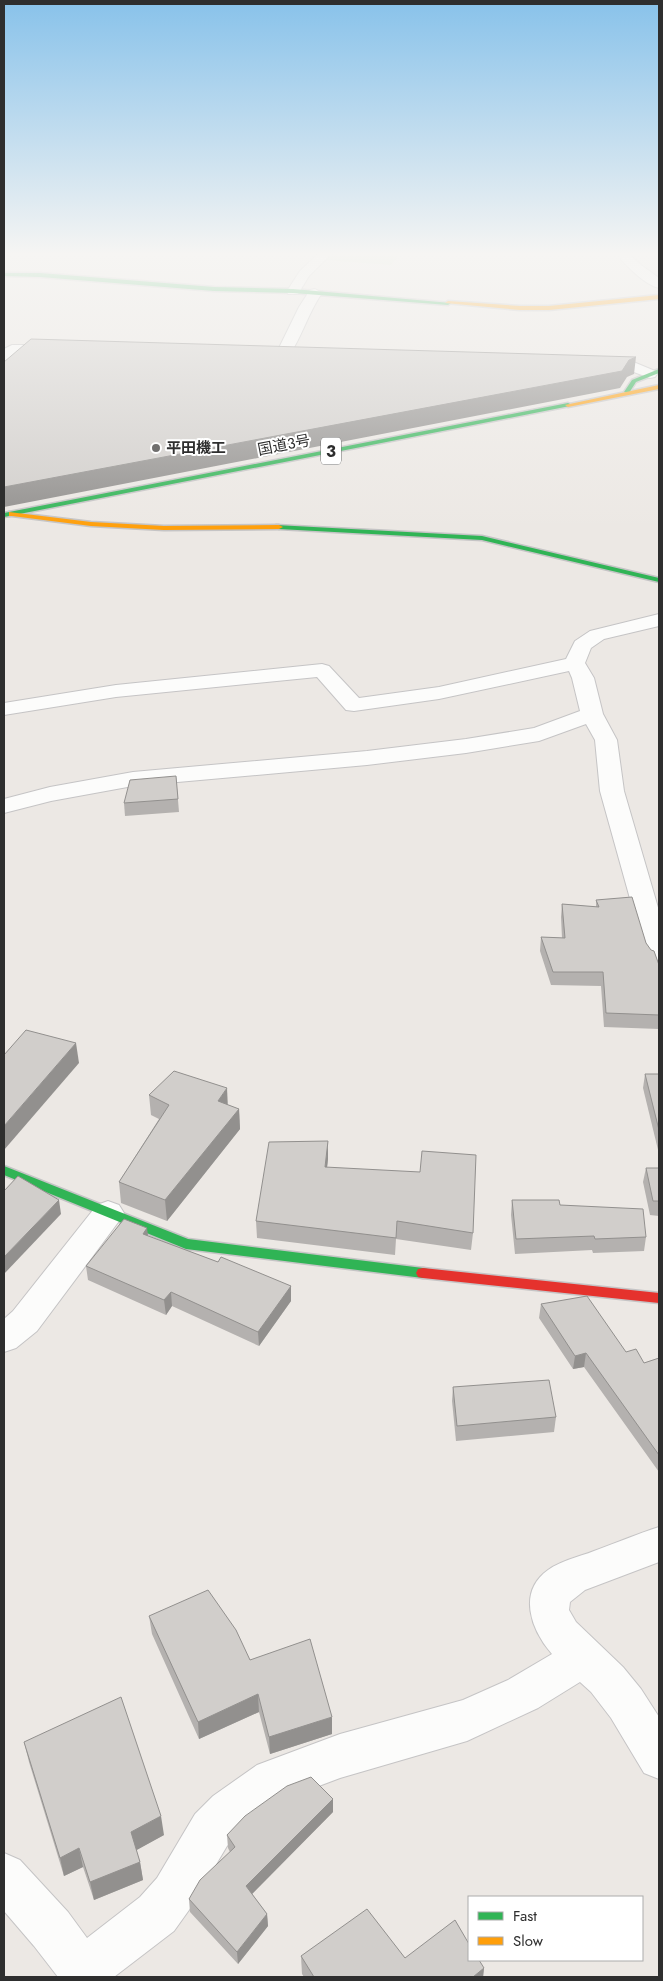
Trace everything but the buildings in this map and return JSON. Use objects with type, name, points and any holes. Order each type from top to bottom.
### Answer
[{"type":"main road","points":[[627,392],[634,381],[655,372]]},
{"type":"main road","name":"国道3号","points":[[8,514],[659,386]]},
{"type":"main road","points":[[8,514],[91,524],[164,528],[290,527],[482,538],[659,580]]},
{"type":"main road","points":[[4,1170],[186,1244],[368,1268],[659,1298]]},
{"type":"street","points":[[286,344],[278,354],[301,355]]},
{"type":"street","points":[[4,357],[12,349],[69,349]]},
{"type":"street","points":[[584,361],[626,364],[655,372]]},
{"type":"street","points":[[659,620],[597,635],[582,645],[576,663],[583,678],[592,714],[606,740],[612,791],[659,956]]},
{"type":"street","points":[[4,709],[116,691],[322,670],[354,705],[439,693],[576,663]]},
{"type":"street","points":[[4,806],[50,794],[133,779],[367,758],[466,746],[539,734],[592,714]]},
{"type":"street","points":[[4,1338],[25,1320],[108,1213]]},
{"type":"street","points":[[659,1544],[571,1578],[558,1586],[551,1595],[549,1607],[553,1621],[562,1636],[606,1678],[623,1699],[659,1758]]},
{"type":"street","points":[[4,1876],[51,1929],[85,1974],[157,1914],[172,1894],[211,1830],[229,1812],[273,1781],[340,1756],[467,1720],[523,1694],[583,1658]]},
{"type":"traffic: fast","points":[[627,392],[634,381],[659,371]]},
{"type":"traffic: fast","points":[[4,515],[568,405]]},
{"type":"traffic: fast","points":[[279,527],[482,538],[659,580]]},
{"type":"traffic: fast","points":[[4,1170],[186,1244],[423,1273]]},
{"type":"traffic: slow","points":[[568,405],[659,387]]},
{"type":"traffic: slow","points":[[12,514],[91,524],[164,528],[279,527]]},
{"type":"traffic: jam","points":[[423,1273],[659,1298]]},
{"type":"place","name":"平田機工","points":[[156,448]]}]
